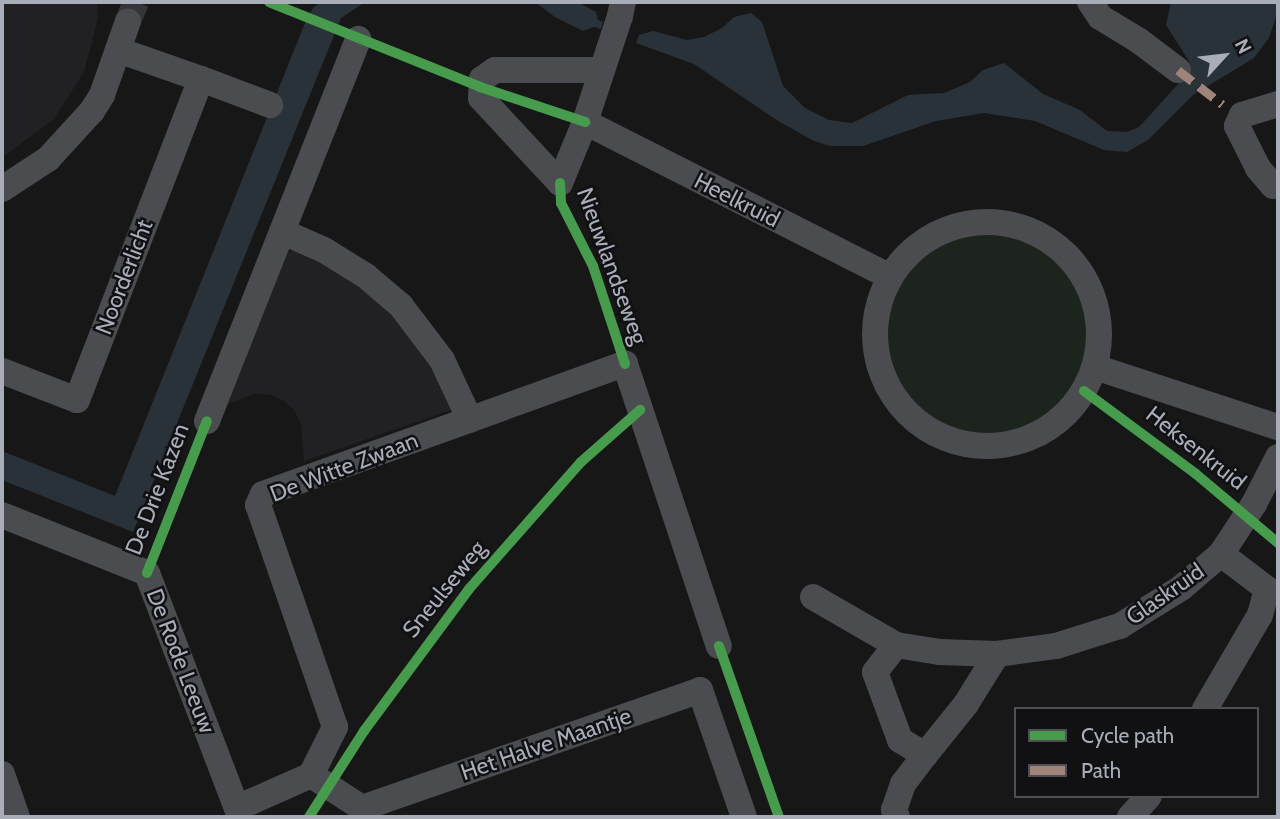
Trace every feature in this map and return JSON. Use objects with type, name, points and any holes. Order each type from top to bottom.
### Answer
[{"type":"street","name":"Nieuwlandseweg","points":[[602,70],[495,70],[482,79],[481,98],[560,183],[585,122],[602,70],[622,2]]},
{"type":"street","points":[[1090,2],[1100,17],[1138,40],[1178,70]]},
{"type":"street","points":[[2,189],[40,166],[72,136],[102,94],[128,21]]},
{"type":"street","name":"De Drie Kazen","points":[[207,421],[358,39]]},
{"type":"street","points":[[118,50],[270,105]]},
{"type":"street","name":"Noorderlicht","points":[[2,370],[76,400],[201,79]]},
{"type":"street","points":[[1276,192],[1258,168],[1237,126],[1242,115],[1278,104]]},
{"type":"street","name":"Heelkruid","points":[[585,122],[890,277]]},
{"type":"street","points":[[1276,192],[1278,157]]},
{"type":"street","points":[[998,222],[1039,234],[1073,262],[1086,280],[1099,323],[1095,367],[1084,391],[1068,412],[1032,438],[989,447],[946,439],[910,416],[885,381],[878,360],[876,318],[890,277],[918,245],[956,226],[998,222]]},
{"type":"street","points":[[283,232],[324,250],[366,276],[401,306],[442,360],[470,420]]},
{"type":"street","name":"Nieuwlandseweg","points":[[625,364],[719,646]]},
{"type":"street","name":"De Witte Zwaan","points":[[320,781],[335,727],[258,505],[263,494],[625,364]]},
{"type":"street","points":[[1095,367],[1278,427]]},
{"type":"street","name":"Glaskruid","points":[[813,597],[896,645],[940,652],[997,654],[1056,646],[1120,626],[1181,588],[1220,554],[1254,504],[1278,457]]},
{"type":"street","name":"De Rode Leeuw","points":[[2,515],[147,573],[239,813]]},
{"type":"street","points":[[1206,707],[1260,615],[1267,589],[1220,554]]},
{"type":"street","points":[[896,645],[875,673],[900,740],[925,755]]},
{"type":"street","points":[[897,817],[894,810],[903,784],[966,704],[997,654]]},
{"type":"street","name":"Het Halve Maantje","points":[[363,813],[700,690],[744,817]]},
{"type":"street","points":[[2,774],[17,817]]},
{"type":"street","points":[[239,813],[320,781],[363,813]]},
{"type":"street","points":[[1130,817],[1147,798]]},
{"type":"shaded area","points":[[2,2],[97,2],[98,18],[84,72],[54,119],[2,158]]},
{"type":"shaded area","points":[[320,2],[365,2],[341,18],[133,532],[2,480],[2,451],[115,496],[305,23],[313,8]]},
{"type":"shaded area","points":[[535,2],[577,2],[596,12],[598,20],[603,22],[601,29],[594,27],[583,31],[555,17]]},
{"type":"shaded area","points":[[1171,2],[1278,2],[1278,10],[1269,38],[1254,58],[1193,95],[1148,140],[1127,152],[1104,150],[1035,121],[984,113],[936,121],[863,146],[830,146],[814,141],[778,121],[694,64],[636,43],[639,35],[653,31],[687,40],[704,37],[722,28],[734,17],[751,13],[762,22],[783,86],[805,108],[829,120],[852,123],[908,95],[944,93],[970,82],[983,70],[1004,63],[1043,94],[1080,110],[1107,131],[1127,132],[1139,127],[1191,70],[1189,61],[1166,25]]},
{"type":"shaded area","points":[[987,230],[1026,238],[1044,247],[1060,260],[1073,276],[1082,294],[1090,333],[1082,372],[1073,390],[1060,406],[1044,419],[1026,428],[987,436],[948,428],[930,419],[914,406],[901,390],[892,372],[884,333],[892,294],[901,276],[914,260],[930,247],[948,238]]},
{"type":"shaded area","points":[[305,250],[384,302],[435,368],[451,410],[304,461],[301,425],[294,410],[284,401],[271,395],[254,394],[228,404],[288,252]]},
{"type":"tunnel","points":[[128,21],[136,2]]},
{"type":"marked path","points":[[1178,70],[1222,104]]},
{"type":"cycle path","points":[[269,2],[480,87],[585,122]]},
{"type":"cycle path","points":[[560,183],[561,203],[593,266],[625,364]]},
{"type":"cycle path","name":"Heksenkruid","points":[[1084,391],[1196,474],[1278,543]]},
{"type":"cycle path","name":"Sneulseweg","points":[[309,817],[364,731],[469,589],[581,462],[640,410]]},
{"type":"cycle path","points":[[147,573],[207,421]]},
{"type":"cycle path","points":[[719,646],[779,817]]}]
